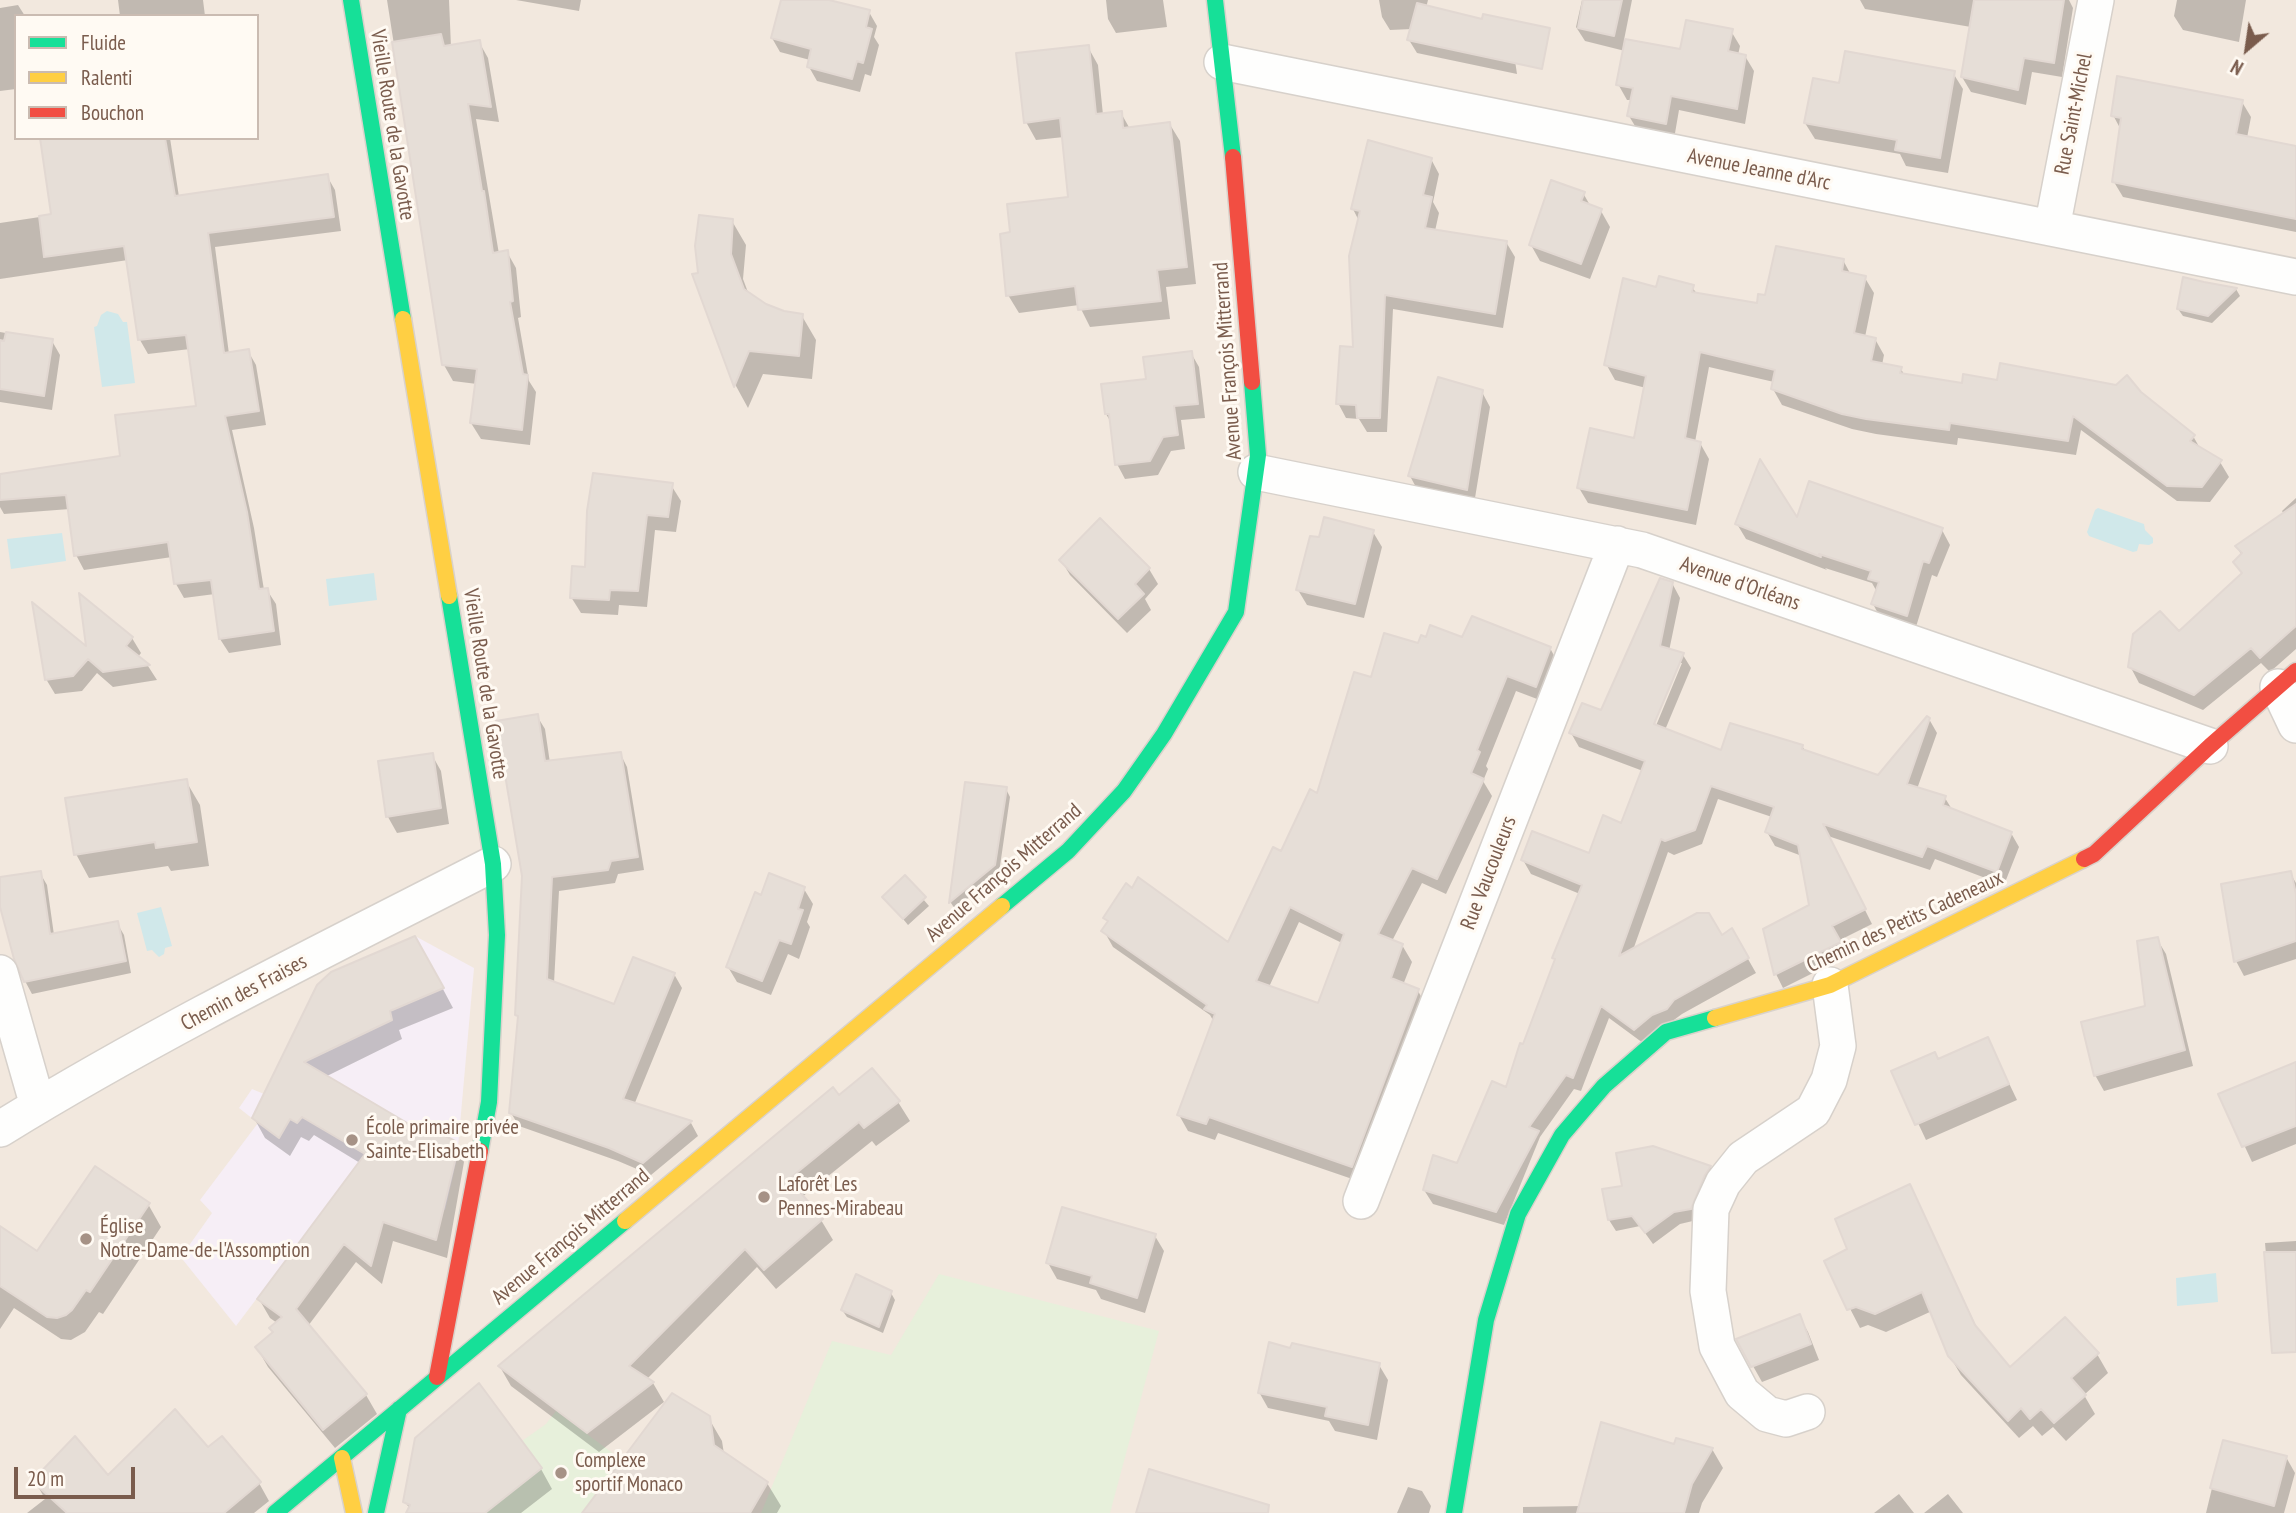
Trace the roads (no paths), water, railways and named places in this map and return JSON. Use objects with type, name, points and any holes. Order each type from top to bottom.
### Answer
[{"type":"street","name":"Vieille Route de la Gavotte","points":[[351,0],[493,864],[497,935],[489,1102],[437,1377]]},
{"type":"street","name":"Avenue François Mitterrand","points":[[275,1513],[1068,851],[1124,791],[1164,734],[1236,612],[1258,455],[1247,302],[1216,0]]},
{"type":"street","name":"Rue Saint-Michel","points":[[2052,228],[2096,0]]},
{"type":"street","name":"Avenue Jeanne d'Arc","points":[[1222,62],[2296,277]]},
{"type":"street","name":"Avenue d'Orléans","points":[[1256,472],[1642,550],[2210,746]]},
{"type":"street","name":"Rue Vaucouleurs","points":[[1362,1201],[1617,544]]},
{"type":"street","name":"Chemin des Petits Cadeneaux","points":[[1454,1513],[1486,1320],[1518,1214],[1562,1135],[1604,1086],[1666,1032],[1830,985],[2094,854],[2287,679]]},
{"type":"street","points":[[2287,679],[2296,725]]},
{"type":"street","name":"Chemin des Fraises","points":[[0,1129],[249,989],[493,864]]},
{"type":"street","points":[[0,973],[38,1106]]},
{"type":"street","points":[[1807,1412],[1786,1419],[1767,1414],[1742,1393],[1717,1346],[1708,1291],[1711,1209],[1723,1183],[1743,1158],[1813,1111],[1829,1080],[1838,1046],[1830,985]]},
{"type":"street","points":[[376,1513],[399,1409]]},
{"type":"street","points":[[342,1458],[354,1513]]},
{"type":"water","points":[[107,311],[118,314],[123,322],[127,322],[135,383],[102,387],[94,327],[101,315]]},
{"type":"water","points":[[2098,508],[2144,524],[2145,530],[2153,538],[2153,543],[2139,544],[2137,551],[2133,552],[2089,536],[2087,532]]},
{"type":"water","points":[[62,533],[66,561],[11,569],[7,539]]},
{"type":"water","points":[[374,573],[377,600],[329,606],[326,579]]},
{"type":"water","points":[[161,907],[172,946],[165,948],[164,954],[159,957],[152,950],[147,951],[137,913]]},
{"type":"water","points":[[2216,1273],[2218,1302],[2177,1306],[2176,1278]]},
{"type":"place","name":"École primaire privée Sainte-Elisabeth","points":[[352,1140]]},
{"type":"place","name":"Laforêt Les Pennes-Mirabeau","points":[[764,1197]]},
{"type":"place","name":"Église Notre-Dame-de-l'Assomption","points":[[86,1239]]},
{"type":"place","name":"Complexe sportif Monaco","points":[[561,1473]]}]
